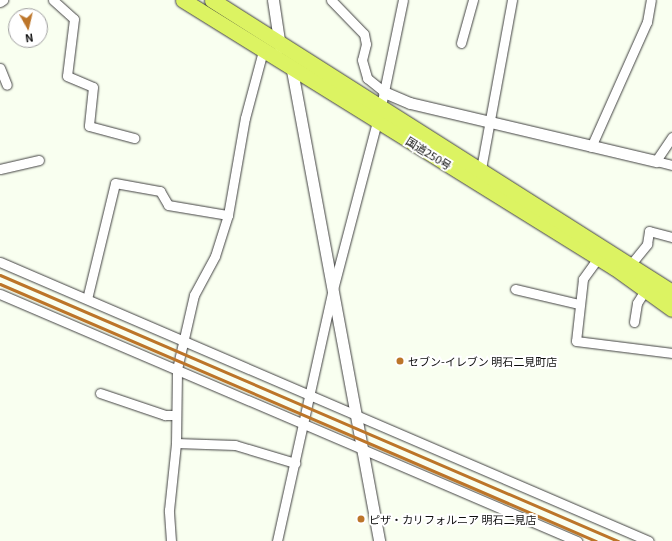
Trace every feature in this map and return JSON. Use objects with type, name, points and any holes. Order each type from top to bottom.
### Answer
[{"type":"highway","name":"国道250号","points":[[184,0],[294,70],[379,113],[481,169],[631,264],[672,292]]},
{"type":"highway","name":"国道250号","points":[[212,0],[672,309]]},
{"type":"street","points":[[53,0],[74,19],[67,76],[93,87],[89,126],[134,138]]},
{"type":"street","points":[[273,0],[279,44],[294,70],[332,293],[379,541]]},
{"type":"street","points":[[331,0],[364,34],[366,44],[362,60],[367,78],[384,92],[410,103],[489,123],[672,165]]},
{"type":"street","points":[[276,541],[305,422],[332,293],[384,92],[403,0]]},
{"type":"street","points":[[461,43],[473,0]]},
{"type":"street","points":[[481,169],[512,0]]},
{"type":"street","points":[[591,147],[647,22],[651,0]]},
{"type":"street","points":[[171,541],[169,510],[176,442],[177,369],[194,295],[215,256],[228,215],[245,118],[263,51]]},
{"type":"street","points":[[0,68],[7,85]]},
{"type":"street","points":[[656,161],[672,136]]},
{"type":"street","points":[[0,169],[39,160]]},
{"type":"street","points":[[87,299],[114,182],[160,191],[168,205],[228,215]]},
{"type":"street","points":[[631,264],[647,244],[648,231],[672,237]]},
{"type":"street","points":[[598,258],[583,279],[576,341],[672,353]]},
{"type":"street","points":[[0,262],[649,541]]},
{"type":"street","points":[[515,289],[579,304]]},
{"type":"street","points":[[634,322],[637,303],[645,290]]},
{"type":"street","points":[[0,294],[305,422],[577,541]]},
{"type":"street","points":[[100,393],[165,415],[176,415]]},
{"type":"street","points":[[176,442],[235,444],[295,463]]},
{"type":"railway","points":[[0,275],[618,541]]},
{"type":"railway","points":[[0,284],[596,541]]},
{"type":"place","name":"セブン-イレブン 明石二見町店","points":[[400,361]]},
{"type":"place","name":"ピザ・カリフォルニア 明石二見店","points":[[361,519]]}]
